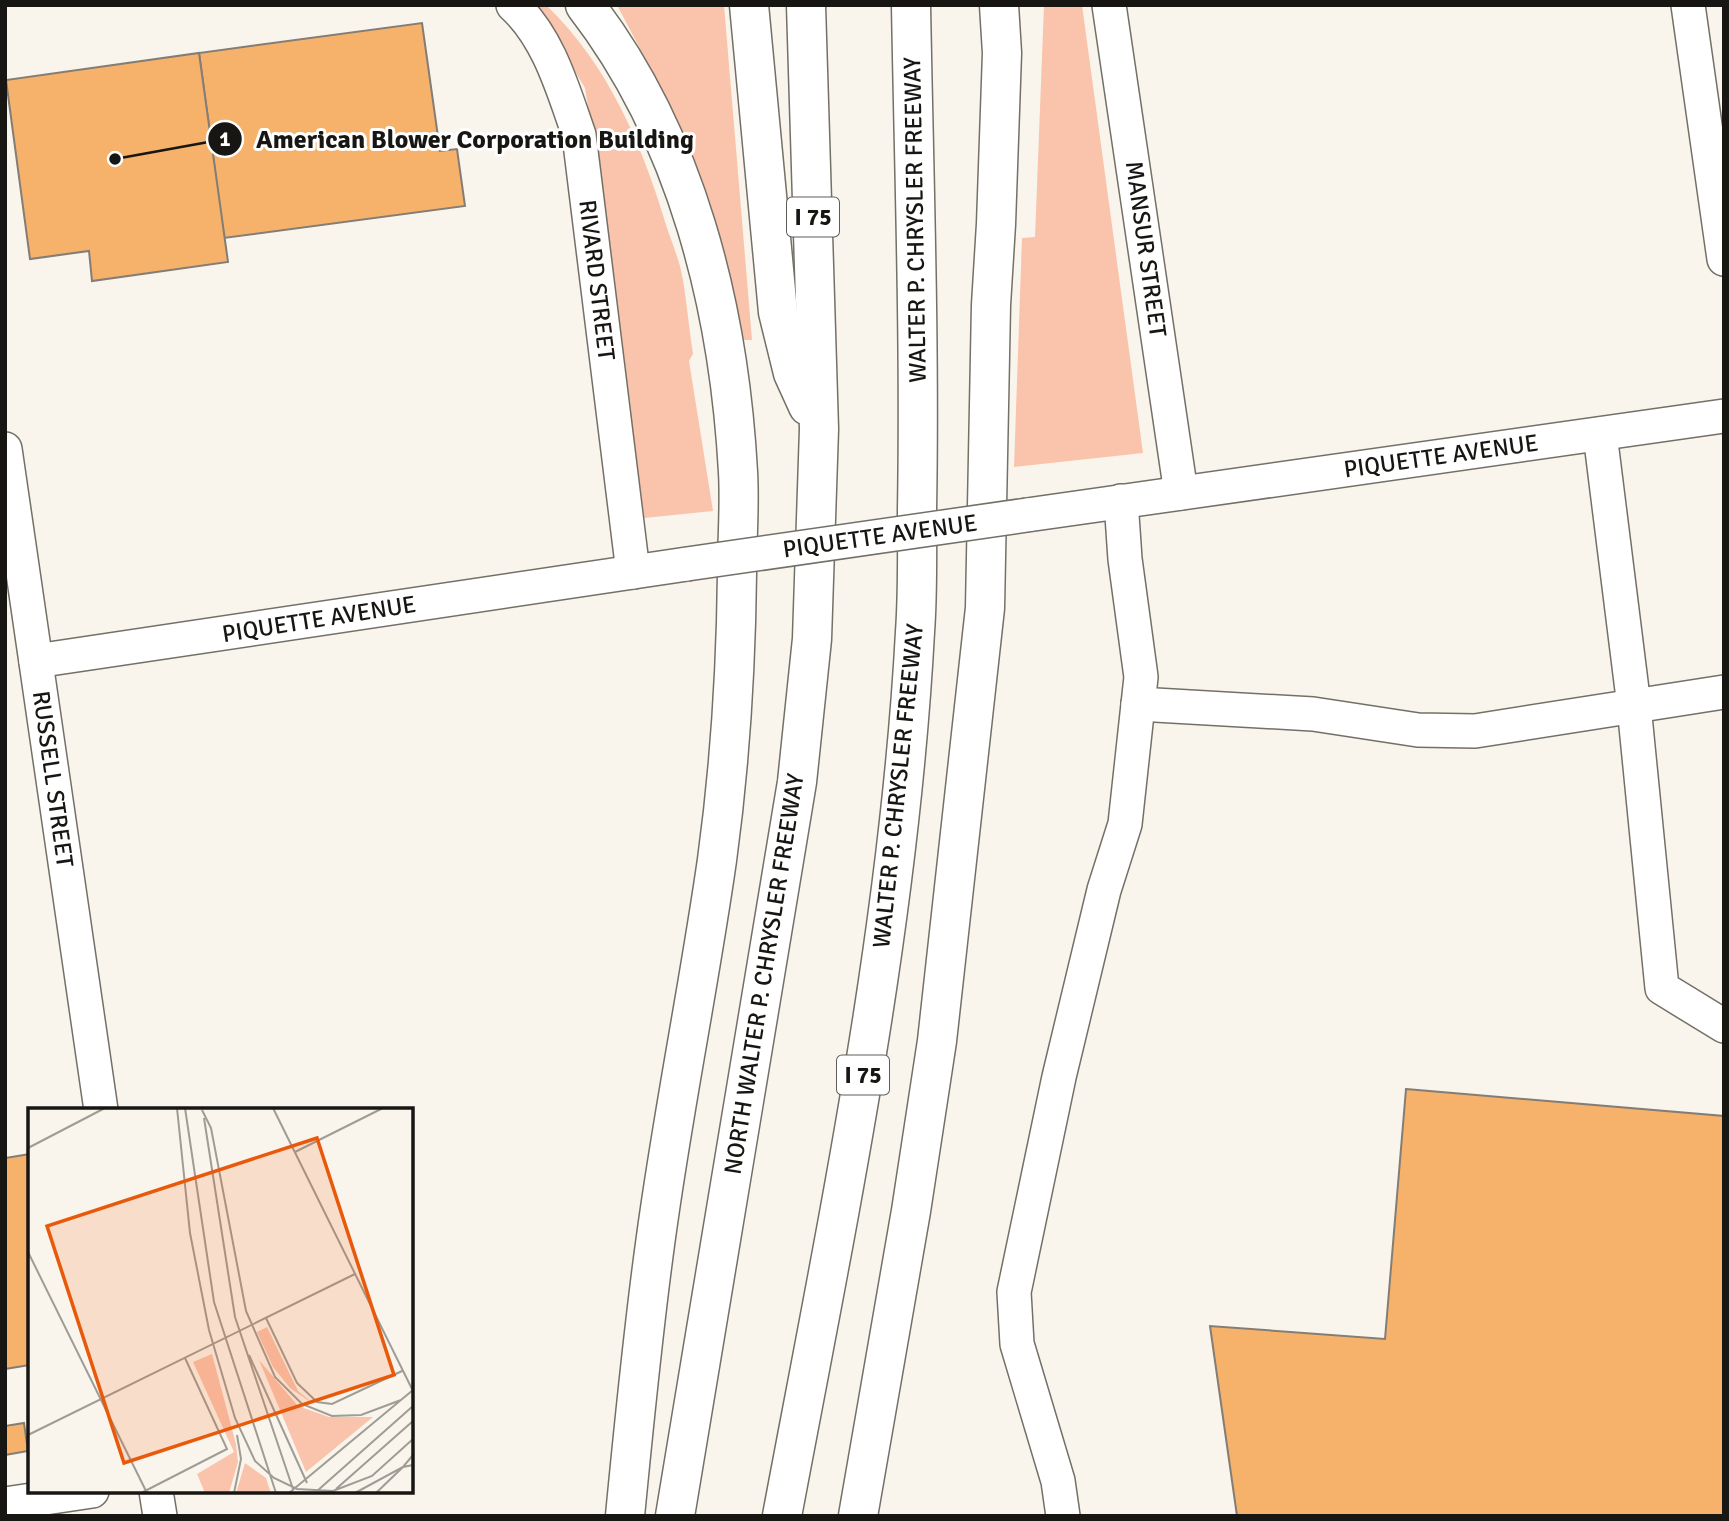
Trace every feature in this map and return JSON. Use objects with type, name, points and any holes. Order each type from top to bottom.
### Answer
[{"type":"highway","points":[[585,5],[633,79],[663,138],[694,216],[716,296],[730,387],[738,473],[736,652],[728,760],[711,895],[656,1236],[625,1516]]},
{"type":"highway","points":[[749,5],[778,312],[793,373],[819,429]]},
{"type":"highway","name":"I 75","points":[[806,5],[819,429]]},
{"type":"highway","name":"WALTER P. CHRYSLER FREEWAY","points":[[782,1516],[841,1206],[867,1049],[896,851],[905,766],[916,630],[919,424],[911,5]]},
{"type":"highway","points":[[858,1516],[937,1041],[985,608],[991,304],[1002,53],[999,5]]},
{"type":"highway","points":[[1002,53],[1011,5]]},
{"type":"highway","name":"NORTH WALTER P. CHRYSLER FREEWAY","points":[[675,1516],[797,782],[812,639],[819,429]]},
{"type":"street","name":"RIVARD STREET","points":[[513,5],[524,15],[555,68],[579,135],[633,572]]},
{"type":"street","name":"MANSUR STREET","points":[[1109,5],[1181,493]]},
{"type":"street","points":[[1688,5],[1724,260]]},
{"type":"street","name":"PIQUETTE AVENUE","points":[[36,661],[1121,501],[1724,416]]},
{"type":"street","points":[[1600,433],[1634,706],[1662,988],[1724,1027]]},
{"type":"street","name":"RUSSELL STREET","points":[[5,449],[101,1108]]},
{"type":"street","points":[[1063,1516],[1058,1481],[1017,1345],[1014,1292],[1059,1077],[1104,890],[1125,824],[1141,677],[1125,559],[1121,501]]},
{"type":"street","points":[[1138,704],[1313,714],[1418,730],[1475,732],[1724,692]]},
{"type":"street","points":[[5,1504],[79,1493]]},
{"type":"street","points":[[156,1493],[160,1516]]},
{"type":"shaded area","points":[[535,5],[546,5],[588,54],[621,109],[647,167],[683,280],[693,354],[689,361],[713,511],[644,518],[603,199],[585,88]]},
{"type":"shaded area","points":[[617,5],[724,5],[752,340],[739,340],[668,102]]},
{"type":"shaded area","points":[[1044,5],[1082,5],[1143,453],[1014,467],[1022,238],[1035,237]]},
{"type":"building","points":[[422,23],[440,151],[457,149],[465,206],[224,238],[199,53]]},
{"type":"building","points":[[199,53],[228,262],[92,281],[89,251],[30,259],[6,80]]},
{"type":"building","points":[[1406,1089],[1724,1116],[1724,1516],[1237,1516],[1210,1326],[1385,1339]]},
{"type":"building","points":[[28,1154],[28,1365],[5,1369],[5,1158]]},
{"type":"building","points":[[24,1423],[28,1451],[5,1455],[5,1426]]},
{"type":"place","name":"American Blower Corporation Building","points":[[115,159]]}]
